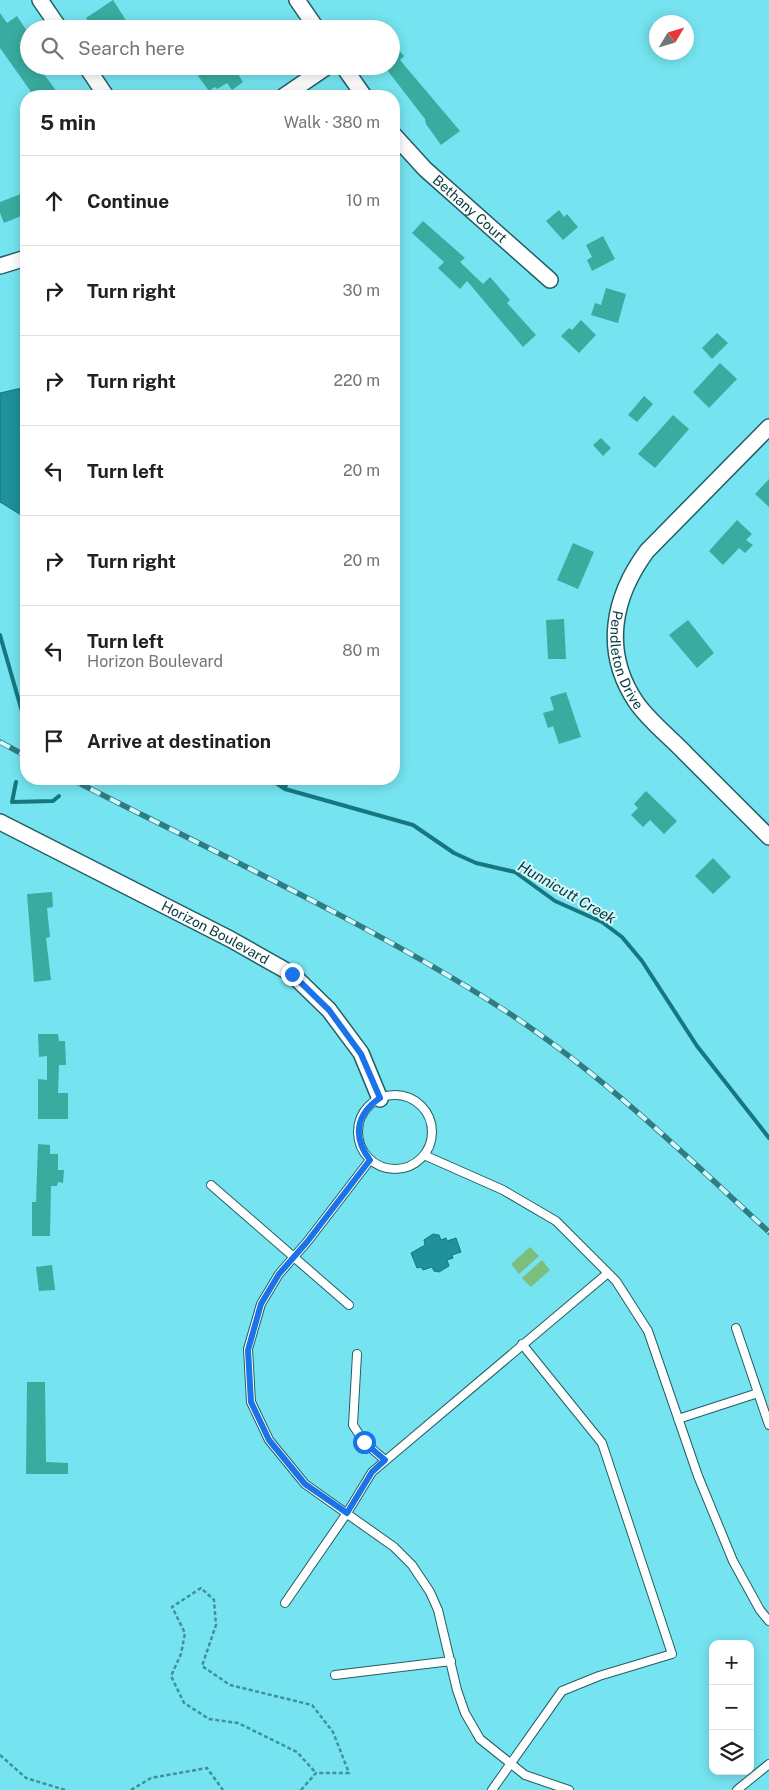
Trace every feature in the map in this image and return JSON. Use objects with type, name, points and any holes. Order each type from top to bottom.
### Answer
[{"type":"street","points":[[40,0],[54,20]]},
{"type":"street","points":[[297,0],[311,20]]},
{"type":"street","points":[[92,75],[102,90]]},
{"type":"street","points":[[293,90],[315,75]]},
{"type":"street","points":[[349,75],[360,90]]},
{"type":"street","name":"Bethany Court","points":[[400,142],[425,170],[550,280]]},
{"type":"street","points":[[0,266],[20,260]]},
{"type":"street","name":"Pendleton Drive","points":[[769,427],[647,551],[633,570],[618,607],[616,650],[620,669],[637,703],[769,837]]},
{"type":"street","name":"Horizon Boulevard","points":[[0,822],[230,938],[292,974],[329,1010],[361,1054],[380,1098]]},
{"type":"lane","points":[[391,1095],[403,1096],[415,1101],[430,1120],[432,1132],[430,1144],[424,1155],[415,1163],[404,1168],[392,1169],[380,1166],[370,1160],[362,1150],[358,1138],[358,1126],[362,1115],[369,1105],[380,1098],[391,1095]]},
{"type":"lane","points":[[424,1155],[503,1190],[556,1221],[616,1281],[648,1331],[698,1476],[733,1561],[760,1610],[769,1621]]},
{"type":"lane","points":[[370,1160],[279,1274],[261,1304],[248,1350],[251,1402],[269,1440],[305,1484],[394,1547],[412,1565],[430,1592],[438,1610],[457,1690],[465,1713],[480,1739],[525,1775],[569,1790]]},
{"type":"lane","points":[[211,1185],[349,1305]]},
{"type":"lane","points":[[284,1603],[347,1513],[372,1472],[608,1273]]},
{"type":"lane","points":[[736,1328],[769,1425]]},
{"type":"lane","points":[[492,1790],[562,1692],[599,1676],[672,1654],[602,1443],[522,1344]]},
{"type":"lane","points":[[357,1354],[353,1425],[364,1442],[385,1460]]},
{"type":"lane","points":[[678,1419],[758,1393]]},
{"type":"lane","points":[[335,1675],[451,1661]]},
{"type":"lane","points":[[737,1790],[769,1764]]},
{"type":"path","points":[[301,1790],[316,1773],[349,1773],[333,1732],[312,1705],[230,1685],[202,1666],[216,1625],[214,1600],[201,1588],[172,1608],[185,1633],[181,1654],[171,1676],[184,1703],[209,1719],[238,1722],[291,1748],[298,1752],[316,1773]]},
{"type":"path","points":[[0,1755],[26,1778],[65,1790]]},
{"type":"path","points":[[131,1790],[151,1778],[207,1768],[223,1790]]},
{"type":"green space","points":[[530,1247],[539,1256],[519,1274],[511,1264]]},
{"type":"green space","points":[[542,1260],[550,1270],[531,1287],[522,1278]]},
{"type":"water","points":[[20,388],[20,514],[0,502],[0,393]]},
{"type":"water","points":[[433,1234],[439,1235],[441,1240],[446,1238],[447,1241],[456,1238],[461,1252],[452,1255],[453,1258],[447,1260],[449,1266],[439,1272],[434,1271],[432,1267],[423,1270],[421,1267],[417,1268],[411,1253],[425,1245],[424,1240]]},
{"type":"building","points":[[113,0],[126,20],[87,20],[86,18]]},
{"type":"building","points":[[0,13],[7,23],[17,16],[20,20],[20,75],[45,75],[56,90],[30,90],[0,48]]},
{"type":"building","points":[[400,51],[404,56],[400,60]]},
{"type":"building","points":[[400,60],[460,131],[441,145],[426,124],[425,119],[391,75],[400,75]]},
{"type":"building","points":[[239,75],[243,82],[232,90],[227,83],[217,89],[215,87],[208,90],[198,76]]},
{"type":"building","points":[[20,194],[20,216],[4,223],[0,213],[0,202]]},
{"type":"building","points":[[559,210],[564,217],[567,214],[578,227],[563,240],[546,221]]},
{"type":"building","points":[[423,221],[465,258],[460,262],[483,284],[490,277],[510,300],[507,303],[536,335],[523,347],[467,281],[460,289],[438,268],[444,262],[412,233]]},
{"type":"building","points":[[603,236],[615,259],[592,271],[587,260],[592,257],[586,245]]},
{"type":"building","points":[[606,288],[626,294],[618,323],[591,315],[595,303],[601,305]]},
{"type":"building","points":[[581,320],[596,335],[579,353],[561,336],[569,328],[572,330]]},
{"type":"building","points":[[717,333],[728,343],[712,359],[702,348]]},
{"type":"building","points":[[720,363],[737,379],[709,408],[693,392]]},
{"type":"building","points":[[644,396],[653,404],[637,422],[628,415]]},
{"type":"building","points":[[673,415],[689,429],[655,468],[638,454]]},
{"type":"building","points":[[601,438],[611,448],[603,456],[593,445]]},
{"type":"building","points":[[769,479],[769,507],[755,494]]},
{"type":"building","points":[[737,520],[752,534],[746,540],[753,545],[745,553],[739,548],[723,565],[709,551]]},
{"type":"building","points":[[573,543],[594,552],[578,589],[557,580]]},
{"type":"building","points":[[564,619],[566,659],[548,659],[546,620]]},
{"type":"building","points":[[688,620],[714,653],[697,668],[669,635]]},
{"type":"building","points":[[566,692],[581,737],[559,744],[553,726],[548,728],[543,713],[554,710],[550,697]]},
{"type":"building","points":[[646,791],[677,821],[664,834],[650,820],[643,827],[631,815],[638,808],[634,804]]},
{"type":"building","points":[[713,858],[731,877],[713,894],[695,876]]},
{"type":"building","points":[[52,892],[53,907],[47,908],[50,937],[46,938],[51,980],[34,982],[27,894]]},
{"type":"building","points":[[38,1034],[58,1034],[59,1041],[65,1041],[66,1065],[59,1065],[58,1093],[68,1093],[68,1119],[38,1119],[38,1079],[47,1080],[47,1056],[39,1057]]},
{"type":"building","points":[[38,1144],[50,1145],[50,1154],[58,1154],[58,1170],[64,1170],[63,1183],[58,1182],[57,1186],[51,1186],[50,1236],[32,1236],[32,1202],[36,1202]]},
{"type":"building","points":[[52,1265],[55,1290],[39,1291],[36,1267]]},
{"type":"building","points":[[27,1382],[45,1382],[46,1462],[68,1463],[68,1474],[26,1474]]},
{"type":"waterway","points":[[0,635],[20,705]]},
{"type":"waterway","points":[[16,782],[12,802],[53,801],[59,796]]},
{"type":"waterway","name":"Hunnicutt Creek","points":[[279,785],[285,789],[413,825],[454,853],[476,863],[515,872],[555,901],[602,922],[622,937],[642,961],[697,1046],[769,1138]]},
{"type":"waterway","points":[[285,789],[286,785]]},
{"type":"railway","points":[[0,742],[20,753]]},
{"type":"railway","points":[[83,785],[343,917],[450,976],[501,1008],[572,1059],[640,1114],[769,1232]]},
{"type":"route","points":[[292,974],[329,1010],[361,1054],[380,1098],[369,1105],[362,1115],[358,1126],[358,1138],[362,1150],[370,1160],[307,1242],[279,1274],[261,1304],[248,1350],[251,1402],[269,1440],[305,1484],[347,1513],[372,1472],[385,1460],[364,1442]]}]
